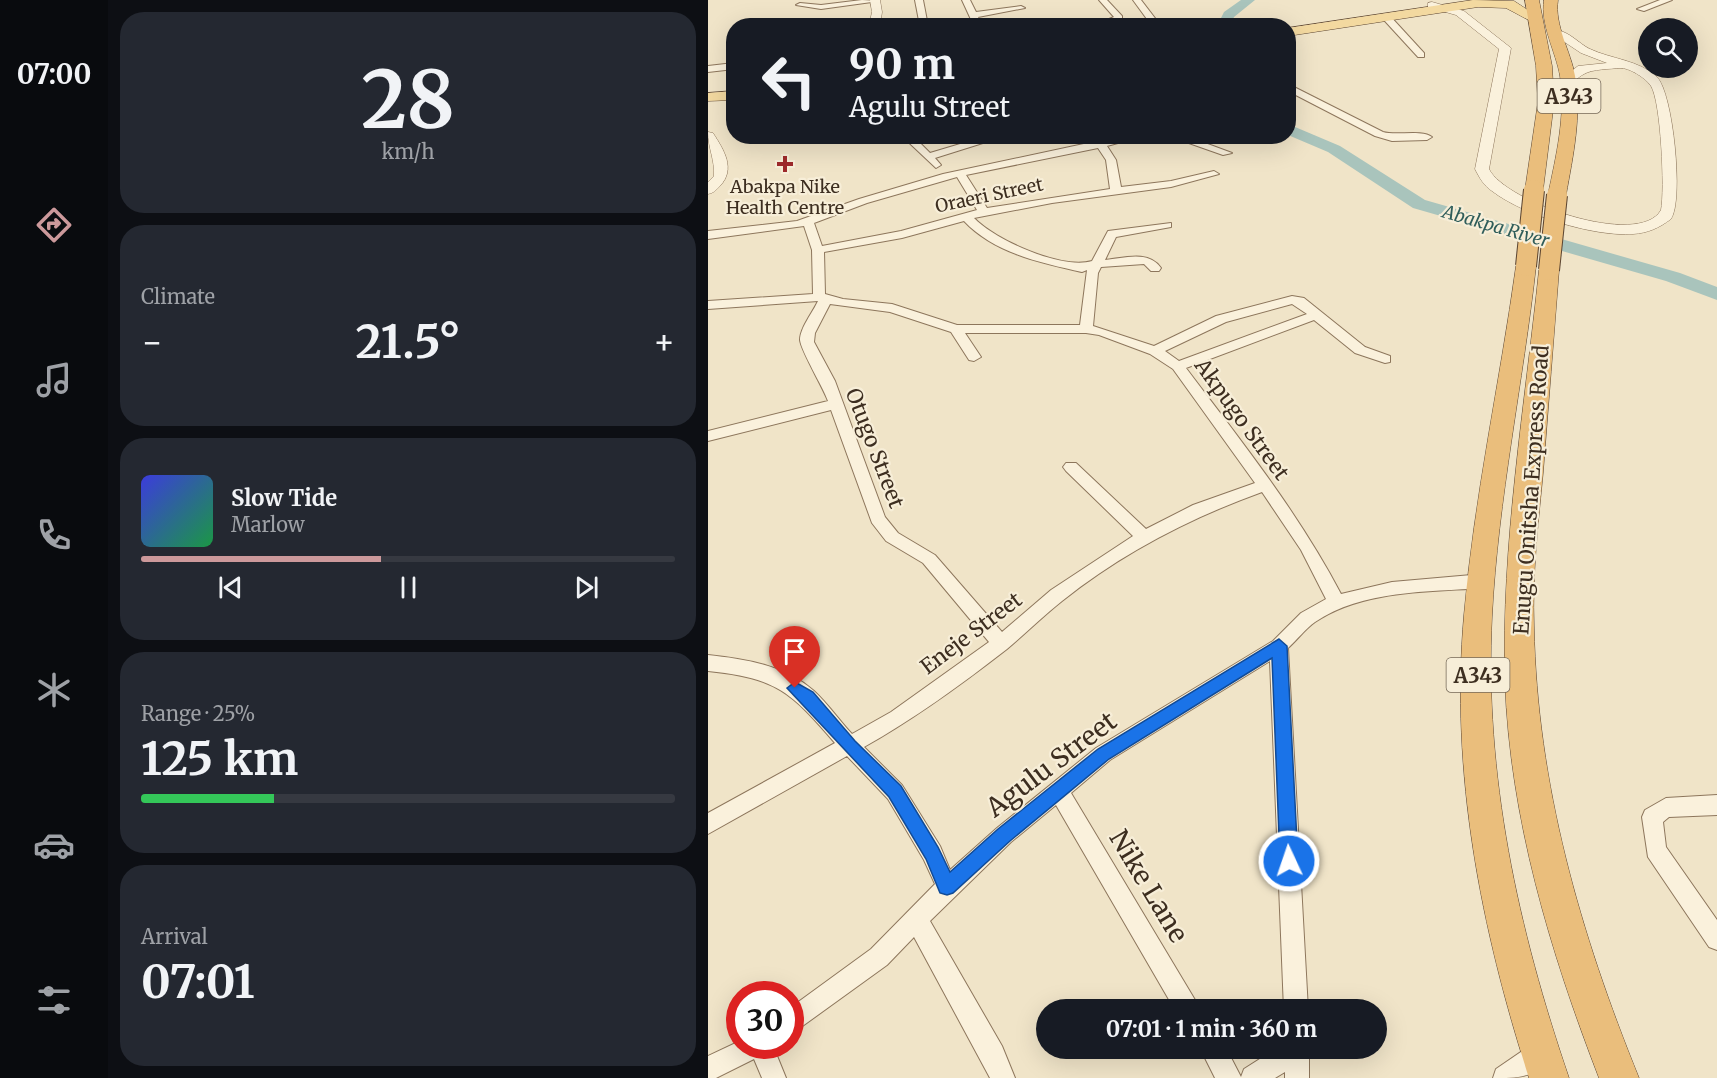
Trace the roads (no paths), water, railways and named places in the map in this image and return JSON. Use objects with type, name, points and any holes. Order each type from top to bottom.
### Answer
[{"type":"highway","name":"Enugu Onitsha Express Road","points":[[1532,0],[1544,66],[1546,102],[1534,190],[1538,268],[1519,625],[1522,702],[1530,778],[1546,858],[1583,979],[1619,1078]]},
{"type":"highway","name":"Enugu Onitsha Express Road","points":[[1545,1064],[1500,901],[1480,774],[1477,719],[1478,616],[1483,581],[1538,268],[1557,195],[1568,132],[1568,80],[1558,33],[1549,10],[1551,0]]},
{"type":"main road","points":[[1296,29],[1443,5],[1478,3],[1509,4],[1536,20]]},
{"type":"main road","points":[[1296,29],[1387,18],[1443,5]]},
{"type":"main road","points":[[708,96],[726,95]]},
{"type":"street","points":[[919,0],[922,18]]},
{"type":"street","points":[[968,0],[974,18]]},
{"type":"street","points":[[1103,0],[1119,18]]},
{"type":"street","points":[[1137,0],[1151,18]]},
{"type":"street","points":[[1641,9],[1668,0]]},
{"type":"street","points":[[800,5],[821,7],[875,1],[876,18]]},
{"type":"street","points":[[973,15],[1015,4]]},
{"type":"street","points":[[1443,5],[1471,22],[1505,48],[1504,64],[1482,170],[1486,179],[1497,190],[1516,200],[1581,224],[1630,229],[1653,225],[1665,217],[1670,207],[1659,87],[1647,76],[1581,50],[1558,33]]},
{"type":"street","points":[[1387,18],[1421,55]]},
{"type":"street","points":[[1568,80],[1582,69],[1625,66]]},
{"type":"street","points":[[708,69],[726,67]]},
{"type":"street","points":[[1296,91],[1379,134],[1392,138],[1427,137]]},
{"type":"street","points":[[708,136],[721,154],[722,169],[721,177],[708,190]]},
{"type":"street","points":[[915,144],[947,176]]},
{"type":"street","points":[[928,157],[973,144]]},
{"type":"street","points":[[708,235],[778,228],[808,222],[863,201],[947,176],[1105,144]]},
{"type":"street","points":[[1199,144],[1227,153]]},
{"type":"street","points":[[1101,145],[1111,160],[1116,190]]},
{"type":"street","points":[[960,174],[984,212]]},
{"type":"street","name":"Oraeri Street","points":[[818,250],[902,234],[984,212],[1116,190],[1171,184],[1214,174]]},
{"type":"street","points":[[967,217],[981,232],[1025,254],[1082,268],[1145,260],[1151,262],[1155,268]]},
{"type":"street","points":[[808,222],[818,250],[822,298]]},
{"type":"street","points":[[1086,329],[1093,265],[1112,234],[1167,225]]},
{"type":"street","name":"Akpugo Street","points":[[708,305],[822,298],[892,308],[956,329],[1086,329],[1155,351],[1178,366],[1264,485],[1308,547],[1336,602]]},
{"type":"street","name":"Otugo Street","points":[[822,298],[808,333],[807,342],[828,381],[878,519],[892,537],[929,559],[1001,643]]},
{"type":"street","points":[[1155,351],[1200,326],[1240,312],[1285,301],[1299,301],[1360,350],[1384,359]]},
{"type":"street","points":[[1178,366],[1315,315]]},
{"type":"street","points":[[956,329],[974,357]]},
{"type":"street","points":[[708,436],[836,404]]},
{"type":"street","points":[[1071,467],[1144,537]]},
{"type":"street","name":"Eneje Street","points":[[708,824],[898,718],[1001,643],[1057,595],[1144,537],[1199,509],[1264,485]]},
{"type":"street","name":"Agulu Street","points":[[804,1013],[879,957],[917,920],[947,886],[1004,835],[1103,754],[1279,646],[1307,618],[1336,602],[1392,588],[1483,581]]},
{"type":"street","points":[[1279,646],[1295,999]]},
{"type":"street","points":[[708,663],[746,667],[783,680],[807,697],[895,792],[932,853],[947,886]]},
{"type":"street","name":"Nike Lane","points":[[1059,792],[1182,999]]},
{"type":"street","points":[[1717,805],[1666,808],[1652,817],[1656,850],[1717,939]]},
{"type":"street","points":[[917,920],[993,1055],[1003,1078]]},
{"type":"street","points":[[708,1069],[728,1059]]},
{"type":"street","points":[[766,1059],[774,1078]]},
{"type":"street","points":[[1218,1059],[1229,1078]]},
{"type":"street","points":[[1252,1078],[1281,1059]]},
{"type":"street","points":[[1297,1059],[1297,1078]]},
{"type":"street","points":[[1505,1078],[1545,1064]]},
{"type":"waterway","name":"Abakpa River","points":[[1227,18],[1249,0]]},
{"type":"waterway","name":"Abakpa River","points":[[1296,132],[1334,149],[1419,204],[1673,277],[1717,294]]},
{"type":"place","name":"Abakpa Nike Health Centre","points":[[785,164]]}]
